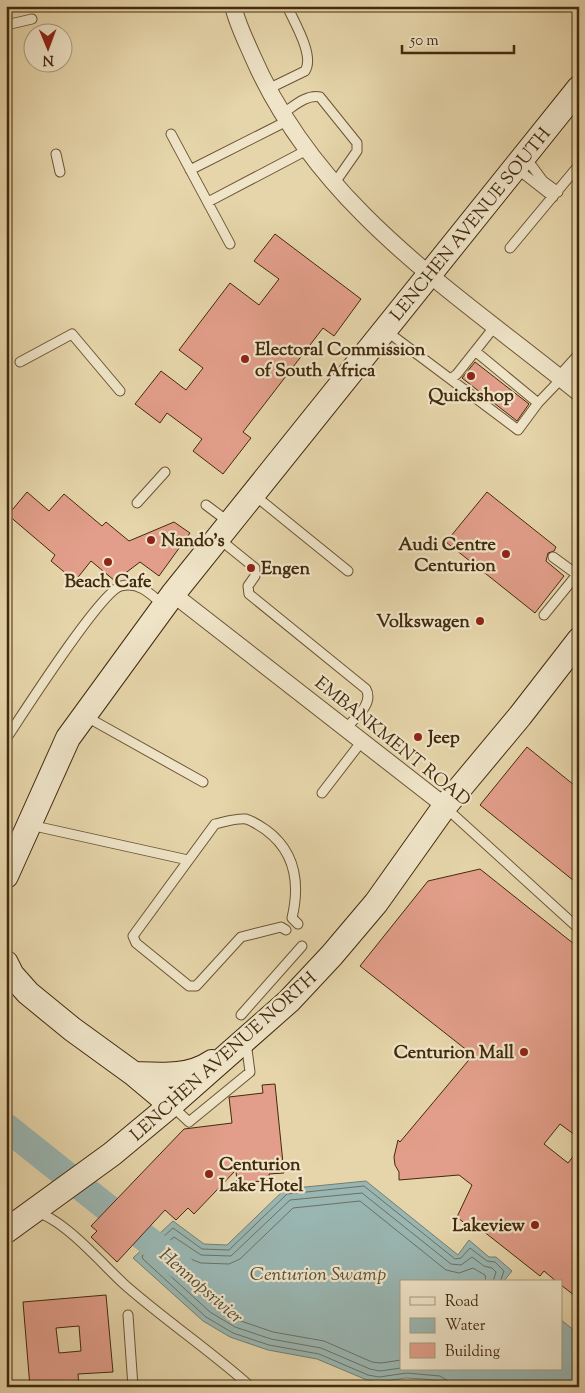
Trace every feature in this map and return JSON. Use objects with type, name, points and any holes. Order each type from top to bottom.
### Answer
[{"type":"main road","name":"LENCHEN AVENUE SOUTH","points":[[6,876],[21,836],[68,738],[169,600],[579,88]]},
{"type":"main road","name":"LENCHEN AVENUE NORTH","points":[[6,1231],[112,1154],[171,1105],[289,1001],[332,955],[376,903],[445,806],[520,716],[579,640]]},
{"type":"main road","points":[[6,964],[12,975],[28,993],[72,1029],[134,1074],[171,1105]]},
{"type":"main road","points":[[134,1074],[168,1075],[204,1068],[245,1039]]},
{"type":"street","points":[[233,6],[236,20],[284,117],[334,184],[383,235],[430,275],[579,393]]},
{"type":"street","points":[[561,379],[579,359]]},
{"type":"street","name":"EMBANKMENT ROAD","points":[[169,600],[346,728],[445,806]]},
{"type":"lane","points":[[268,88],[305,71],[308,66],[307,54],[287,6]]},
{"type":"lane","points":[[6,25],[32,20]]},
{"type":"lane","points":[[190,170],[284,117],[307,98],[315,96],[320,97],[357,143],[357,151],[334,184]]},
{"type":"lane","points":[[170,134],[230,244]]},
{"type":"lane","points":[[208,202],[307,150]]},
{"type":"lane","points":[[56,154],[60,172]]},
{"type":"lane","points":[[520,162],[556,194]]},
{"type":"lane","points":[[520,162],[556,194]]},
{"type":"lane","points":[[510,248],[579,165]]},
{"type":"lane","points":[[451,379],[495,326]]},
{"type":"lane","points":[[385,330],[518,430],[538,403],[561,379]]},
{"type":"lane","points":[[20,362],[72,334],[120,391]]},
{"type":"lane","points":[[475,351],[538,403]]},
{"type":"lane","points":[[137,503],[165,472]]},
{"type":"lane","points":[[253,494],[348,571]]},
{"type":"lane","points":[[206,505],[224,531],[255,568],[256,576],[248,586],[249,594],[366,689],[369,694],[368,702],[346,728]]},
{"type":"lane","points":[[544,615],[578,574],[553,556]]},
{"type":"lane","points":[[6,739],[92,615],[111,592],[121,586],[142,587],[169,600]]},
{"type":"lane","points":[[84,716],[203,782]]},
{"type":"lane","points":[[322,793],[362,741]]},
{"type":"lane","name":"EMBANKMENT ROAD","points":[[445,806],[579,929]]},
{"type":"lane","points":[[286,930],[281,927],[240,936],[196,986],[188,986],[136,943],[133,936],[215,824],[230,820],[245,819],[258,824],[273,835],[287,851],[296,887],[292,918],[298,924]]},
{"type":"lane","points":[[21,836],[188,860]]},
{"type":"lane","points":[[241,1015],[302,946]]},
{"type":"lane","points":[[34,1210],[60,1226],[126,1286],[251,1387]]},
{"type":"lane","points":[[128,1315],[133,1387]]},
{"type":"water","name":"Centurion Swamp","points":[[366,1181],[458,1255],[469,1240],[489,1257],[496,1257],[512,1271],[505,1280],[400,1280],[400,1370],[562,1370],[562,1321],[579,1334],[579,1387],[447,1387],[440,1381],[423,1379],[406,1378],[379,1382],[367,1380],[317,1359],[268,1350],[230,1337],[203,1321],[133,1258],[173,1221],[204,1244],[227,1245],[285,1189]]},
{"type":"building","name":"Electoral Commission of South Africa","points":[[275,234],[361,299],[334,336],[323,328],[243,432],[251,438],[223,474],[193,451],[202,439],[167,413],[160,423],[135,404],[161,371],[186,390],[203,368],[179,350],[230,283],[259,305],[279,279],[254,261]]},
{"type":"building","points":[[475,362],[529,404],[517,421],[462,378]]},
{"type":"building","points":[[27,492],[49,511],[64,494],[102,526],[106,522],[129,541],[174,522],[190,533],[159,576],[140,562],[115,581],[91,561],[75,581],[51,561],[55,555],[8,515]]},
{"type":"building","name":"Audi Centre Centurion","points":[[487,492],[556,547],[554,551],[548,553],[546,561],[564,576],[535,613],[446,542]]},
{"type":"building","points":[[527,747],[579,789],[579,885],[480,805]]},
{"type":"building","points":[[480,869],[579,948],[579,1138],[560,1124],[544,1144],[568,1163],[579,1149],[579,1299],[562,1286],[562,1280],[555,1280],[544,1271],[540,1276],[478,1227],[474,1231],[457,1217],[472,1185],[459,1175],[399,1180],[399,1172],[395,1165],[394,1157],[398,1140],[400,1142],[473,1055],[360,966],[428,881]]},
{"type":"building","name":"Centurion Lake Hotel","points":[[275,1084],[284,1173],[269,1174],[270,1180],[237,1184],[236,1170],[194,1214],[188,1208],[176,1220],[165,1210],[117,1262],[91,1237],[97,1231],[91,1226],[184,1129],[232,1123],[229,1097],[263,1093],[262,1085]]},
{"type":"building","points":[[106,1295],[113,1372],[78,1374],[79,1387],[30,1387],[23,1302]],"holes":[[[79,1326],[81,1351],[59,1353],[56,1328]]]},
{"type":"waterway","name":"Hennopsrivier","points":[[6,1127],[179,1265]]},
{"type":"place","name":"Electoral Commission of South Africa","points":[[245,359]]},
{"type":"place","name":"Quickshop","points":[[471,376]]},
{"type":"place","name":"Nando's","points":[[151,540]]},
{"type":"place","name":"Audi Centre Centurion","points":[[506,554]]},
{"type":"place","name":"Beach Cafe","points":[[108,562]]},
{"type":"place","name":"Engen","points":[[251,568]]},
{"type":"place","name":"Volkswagen","points":[[480,621]]},
{"type":"place","name":"Jeep","points":[[418,737]]},
{"type":"place","name":"Centurion Mall","points":[[524,1052]]},
{"type":"place","name":"Centurion Lake Hotel","points":[[209,1174]]},
{"type":"place","name":"Lakeview","points":[[535,1225]]}]
